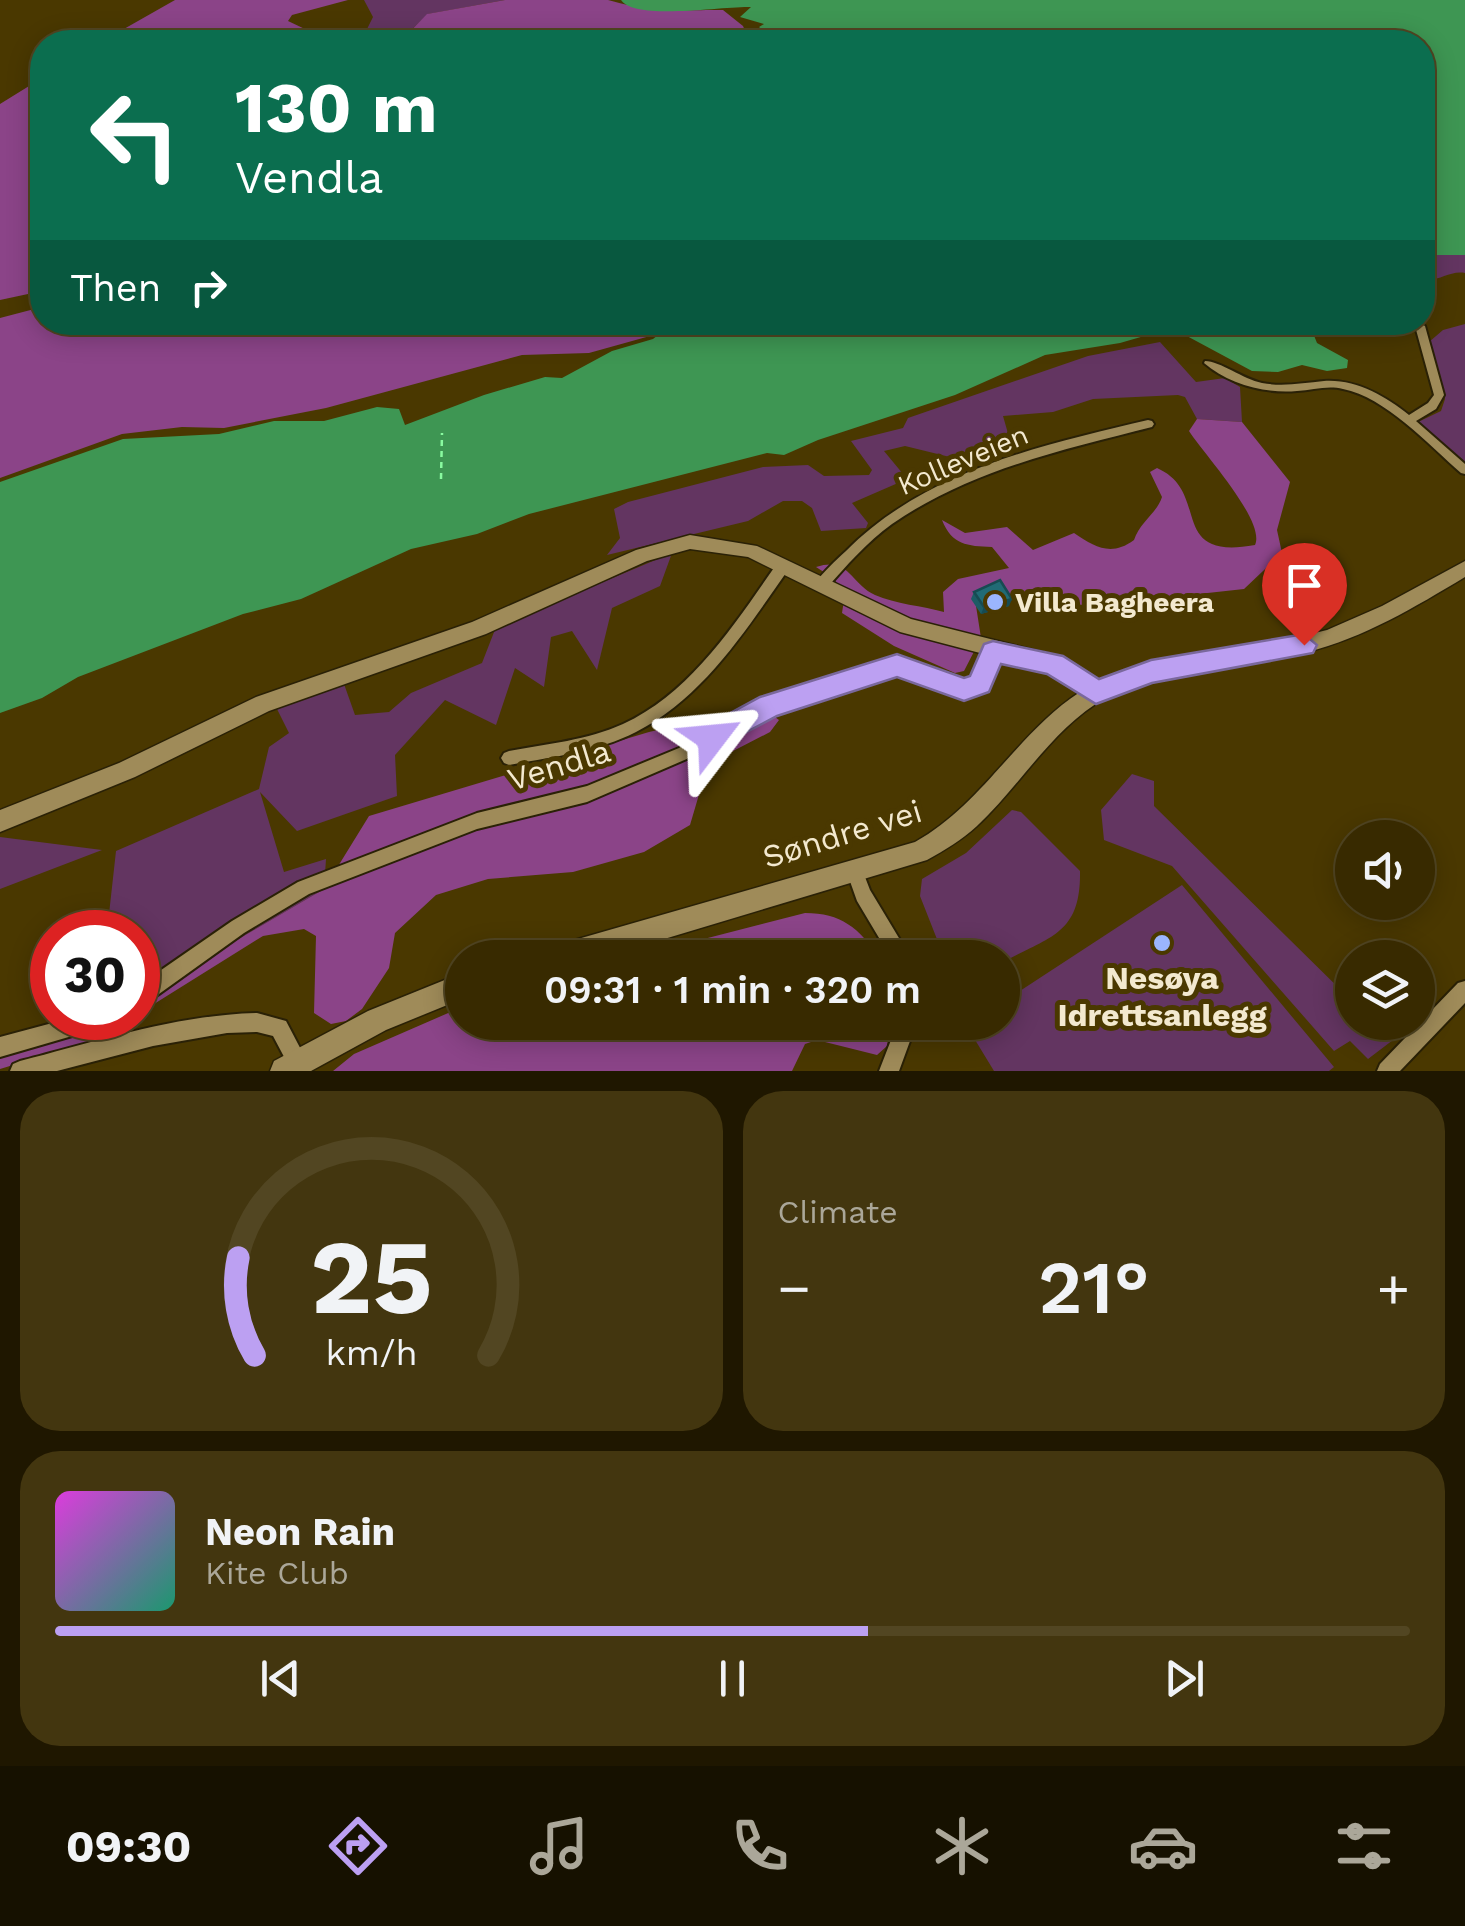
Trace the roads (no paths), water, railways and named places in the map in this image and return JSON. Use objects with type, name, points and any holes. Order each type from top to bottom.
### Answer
[{"type":"street","points":[[1407,420],[1436,403],[1439,395],[1422,335]]},
{"type":"street","points":[[1209,362],[1255,386],[1352,387],[1407,420],[1465,470]]},
{"type":"street","name":"Kolleveien","points":[[821,585],[873,532],[917,503],[1062,446],[1148,424]]},
{"type":"street","points":[[0,822],[127,770],[263,704],[494,622],[656,550],[690,542],[751,551],[930,635],[1054,664],[1096,692],[1151,672],[1275,652],[1337,636],[1465,568]]},
{"type":"street","name":"Vendla","points":[[509,758],[600,739],[658,711],[706,666],[783,566]]},
{"type":"street","name":"Vendla","points":[[160,982],[238,927],[329,877],[477,821],[587,794],[684,753],[769,706],[889,667],[908,666],[953,688],[972,688],[987,673],[993,652]]},
{"type":"street","name":"Søndre vei","points":[[618,940],[919,852],[953,834],[1052,730],[1096,692]]},
{"type":"street","points":[[854,870],[863,895],[891,940]]},
{"type":"street","points":[[1387,1071],[1465,990]]},
{"type":"street","points":[[20,1071],[219,1023],[254,1019],[278,1028],[291,1067],[377,1020],[445,993]]},
{"type":"street","points":[[0,1047],[30,1039]]},
{"type":"street","points":[[889,1071],[901,1040]]},
{"type":"place","name":"Villa Bagheera","points":[[995,602]]},
{"type":"place","name":"Nesøya Idrettsanlegg","points":[[1162,943]]}]
